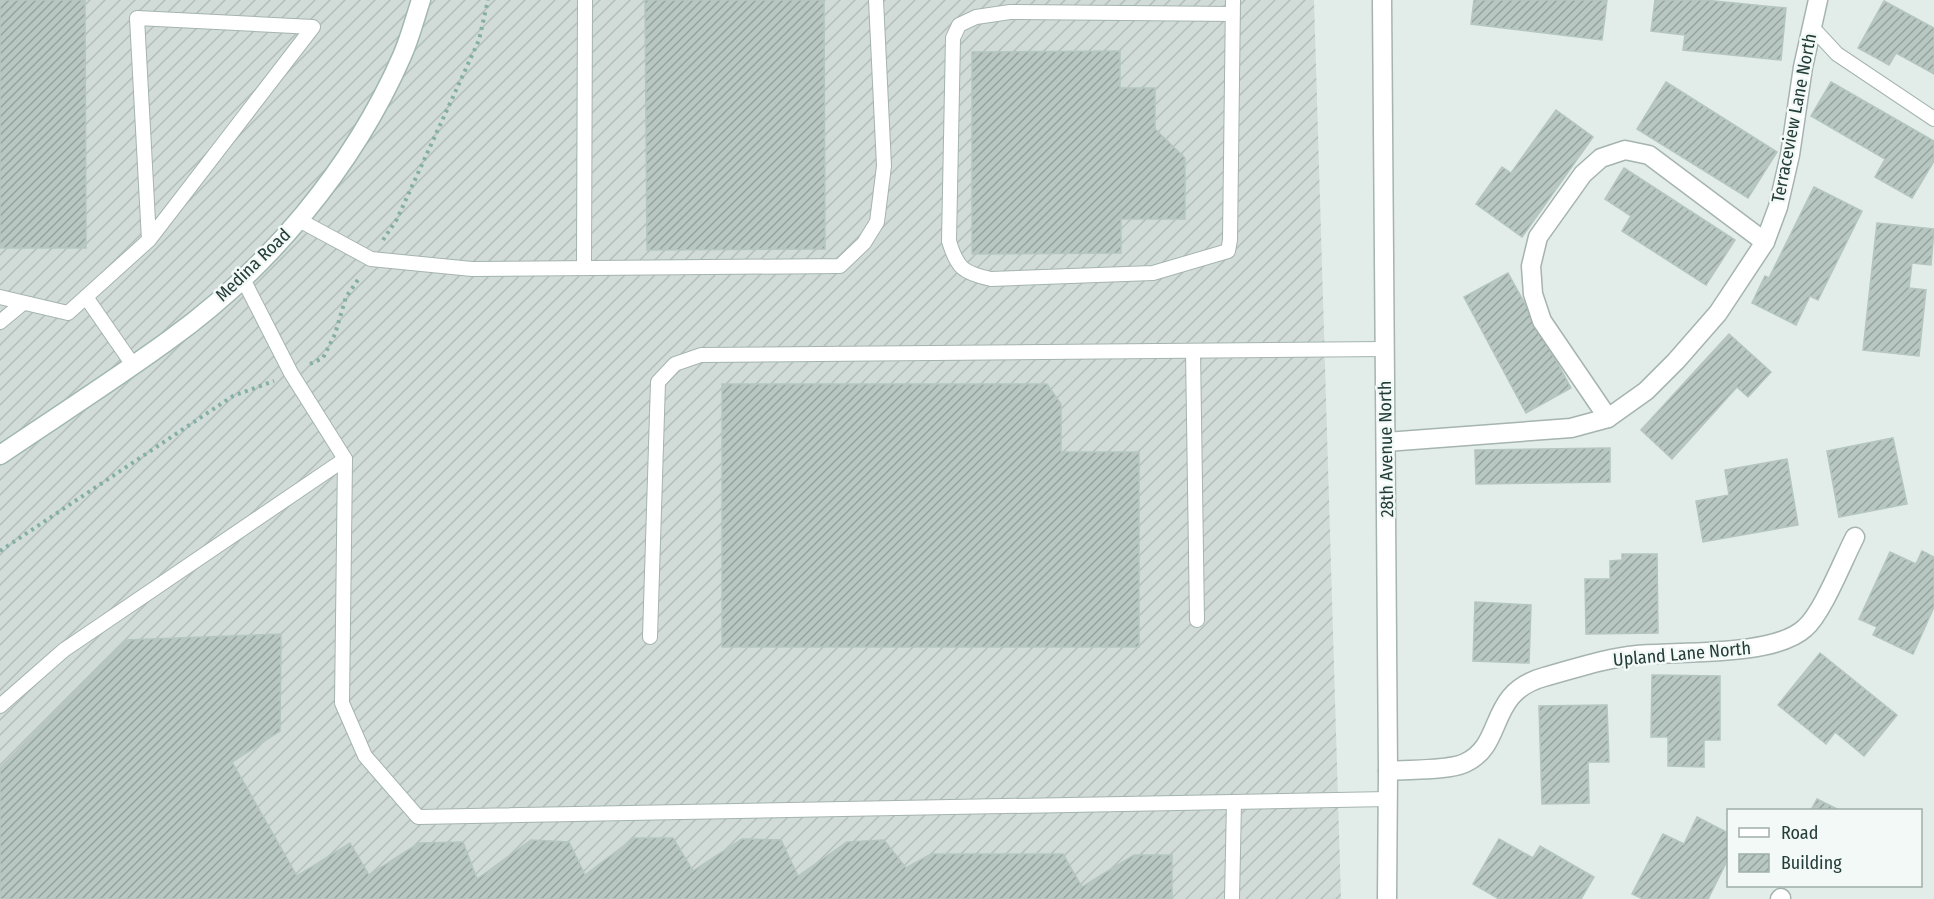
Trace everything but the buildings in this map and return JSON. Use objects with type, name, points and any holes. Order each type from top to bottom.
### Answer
[{"type":"street","name":"Medina Road","points":[[0,455],[171,339],[243,279],[299,220],[359,137],[402,56],[421,0]]},
{"type":"street","name":"28th Avenue North","points":[[1382,0],[1387,899]]},
{"type":"street","name":"Terraceview Lane North","points":[[1386,442],[1571,428],[1608,418],[1646,391],[1676,361],[1718,313],[1765,242],[1778,207],[1790,155],[1811,26],[1818,0]]},
{"type":"street","points":[[1608,418],[1542,321],[1533,294],[1531,266],[1538,237],[1583,174],[1601,158],[1625,150],[1649,155],[1765,242]]},
{"type":"street","name":"Upland Lane North","points":[[1388,771],[1464,764],[1480,753],[1510,694],[1527,682],[1635,655],[1757,647],[1805,629],[1816,613],[1855,537]]},
{"type":"lane","points":[[584,266],[585,0]]},
{"type":"lane","points":[[299,220],[371,259],[472,269],[584,266],[840,266],[864,243],[876,222],[884,166],[876,0]]},
{"type":"lane","points":[[1233,7],[1228,251],[1153,273],[991,279],[971,274],[955,263],[949,241],[953,38],[960,25],[976,17],[1010,12],[1233,7]]},
{"type":"lane","points":[[0,297],[68,313],[149,240],[313,27],[137,18],[149,240]]},
{"type":"lane","points":[[1811,26],[1837,54],[1934,119]]},
{"type":"lane","points":[[243,279],[291,373],[345,459],[342,703],[365,756],[418,817],[1388,799]]},
{"type":"lane","points":[[86,297],[133,365]]},
{"type":"lane","points":[[0,322],[23,303]]},
{"type":"lane","points":[[650,637],[658,382],[675,364],[701,355],[1384,349]]},
{"type":"lane","points":[[1193,351],[1197,620]]},
{"type":"lane","points":[[0,706],[64,650],[345,459]]},
{"type":"lane","points":[[1232,899],[1234,802]]},
{"type":"path","points":[[0,551],[233,396],[323,358],[334,334],[346,297],[397,219],[441,128],[479,40],[488,0]]},
{"type":"shaded area","points":[[0,0],[1314,0],[1341,899],[0,899]]}]
